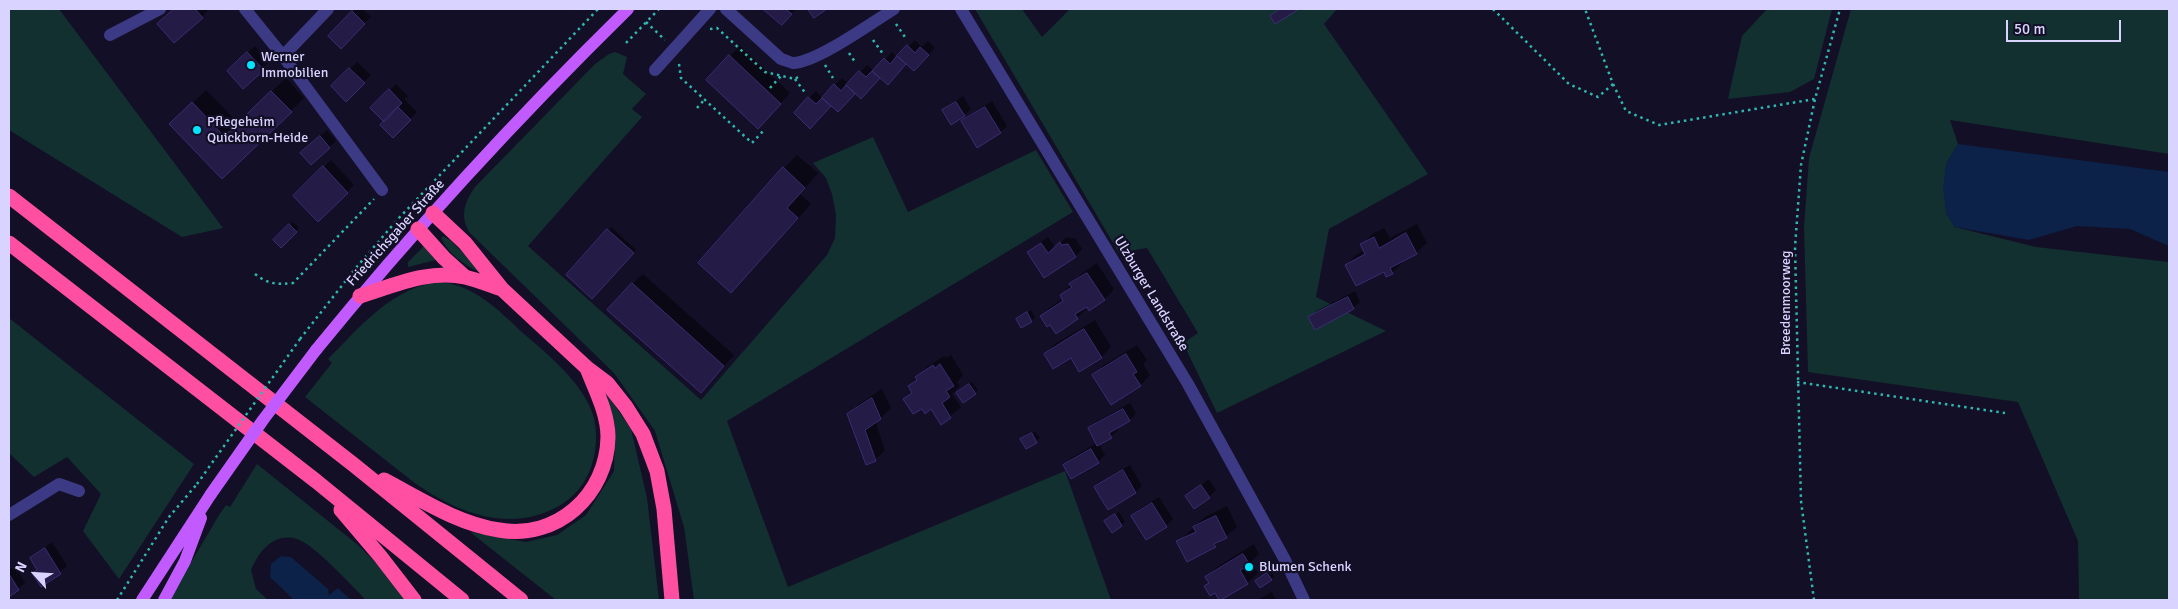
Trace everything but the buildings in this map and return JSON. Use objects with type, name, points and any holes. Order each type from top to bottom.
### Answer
[{"type":"highway","points":[[9,196],[354,465],[521,600]]},
{"type":"highway","points":[[433,213],[465,243],[502,289],[587,368],[606,383],[626,407],[643,434],[658,471],[664,509],[672,600]]},
{"type":"highway","points":[[418,229],[444,258],[465,277]]},
{"type":"highway","points":[[9,243],[316,481],[462,600]]},
{"type":"highway","points":[[360,296],[414,279],[435,275],[465,277],[502,289]]},
{"type":"highway","points":[[354,465],[445,512],[473,523],[499,530],[524,532],[546,525],[571,513],[588,497],[599,478],[605,458],[608,436],[605,416],[587,368]]},
{"type":"highway","points":[[316,481],[380,556],[414,600]]},
{"type":"main road","name":"Friedrichsgaber Straße","points":[[142,600],[210,495],[263,420],[360,296],[418,229],[628,9]]},
{"type":"main road","name":"Friedrichsgaber Straße","points":[[164,600],[185,561],[210,495]]},
{"type":"street","points":[[110,35],[160,9]]},
{"type":"street","points":[[245,9],[283,56],[382,190]]},
{"type":"street","points":[[283,56],[328,9]]},
{"type":"street","points":[[655,70],[710,9]]},
{"type":"street","points":[[726,9],[782,59],[792,63],[802,61],[826,50],[893,14]]},
{"type":"street","name":"Ulzburger Landstraße","points":[[961,9],[1188,384],[1285,560],[1304,600]]},
{"type":"street","points":[[9,515],[59,484],[79,491]]},
{"type":"path","points":[[117,600],[169,517],[197,484],[300,339],[355,269],[398,219],[598,9]]},
{"type":"path","points":[[626,42],[659,9]]},
{"type":"path","points":[[1493,9],[1569,84],[1598,97],[1613,84]]},
{"type":"path","points":[[1584,9],[1613,84],[1626,111],[1658,125],[1815,99]]},
{"type":"path","name":"Breedenmoorweg","points":[[1814,600],[1801,501],[1795,247],[1802,165],[1815,99],[1840,9]]},
{"type":"path","points":[[893,14],[907,40]]},
{"type":"path","points":[[646,22],[673,50]]},
{"type":"path","points":[[709,29],[717,28],[765,72],[795,79],[806,94]]},
{"type":"path","points":[[869,34],[883,54]]},
{"type":"path","points":[[823,62],[833,78]]},
{"type":"path","points":[[679,63],[681,78],[752,143],[764,130]]},
{"type":"path","points":[[795,79],[802,75]]},
{"type":"path","points":[[770,88],[781,76]]},
{"type":"path","points":[[697,108],[704,100]]},
{"type":"path","points":[[255,274],[266,282],[277,285],[293,283],[382,190]]},
{"type":"path","points":[[1797,382],[2005,413]]},
{"type":"green space","points":[[9,9],[59,9],[223,228],[182,237],[9,130]]},
{"type":"green space","points":[[975,9],[1022,9],[1042,37],[1070,9],[1337,9],[1324,24],[1428,174],[1329,229],[1316,297],[1386,331],[1217,413],[1183,343],[1198,333],[1147,248],[1119,253]]},
{"type":"green space","points":[[1767,9],[1832,9],[1814,79],[1790,92],[1728,99],[1742,36]]},
{"type":"green space","points":[[1851,9],[2169,9],[2169,154],[1950,120],[1958,144],[1946,164],[1946,213],[1955,227],[2036,247],[2169,262],[2169,600],[2079,600],[2078,541],[2018,402],[1808,372],[1804,227],[1809,158]]},
{"type":"green space","points":[[615,52],[627,57],[623,74],[646,94],[632,109],[642,117],[528,246],[701,400],[827,255],[835,238],[836,215],[832,194],[826,178],[813,163],[873,137],[908,212],[1036,150],[1073,212],[727,421],[788,587],[1065,471],[1111,600],[694,600],[684,527],[655,431],[614,373],[470,233],[464,215],[466,203],[475,187],[595,64]]},
{"type":"green space","points":[[443,236],[450,240],[481,271],[480,273],[448,249],[441,238]]},
{"type":"green space","points":[[424,246],[436,260],[408,267],[408,262]]},
{"type":"green space","points":[[441,282],[465,288],[486,300],[568,375],[589,405],[594,419],[596,434],[592,464],[587,477],[579,489],[557,507],[539,515],[502,519],[466,511],[416,484],[305,397],[332,363],[328,359],[378,310],[408,291],[424,285]]},
{"type":"green space","points":[[9,318],[194,464],[119,579],[83,531],[101,494],[67,457],[34,477],[9,453]]},
{"type":"green space","points":[[606,393],[631,429],[647,498],[659,600],[556,600],[470,532],[526,542],[557,535],[586,515],[614,471],[615,425]]},
{"type":"green space","points":[[257,464],[358,545],[379,566],[406,600],[366,600],[333,566],[305,543],[297,539],[281,538],[263,550],[251,570],[256,589],[268,600],[169,600],[219,515],[226,505],[230,507]]},
{"type":"water","points":[[1958,144],[2169,172],[2169,246],[2130,229],[2077,226],[2029,240],[1955,227],[1946,213],[1943,188],[1946,164]]},
{"type":"water","points":[[281,556],[291,557],[328,589],[329,595],[338,588],[351,600],[294,600],[270,577],[271,564]]},
{"type":"place","name":"Werner Immobilien","points":[[251,65]]},
{"type":"place","name":"Pflegeheim Quickborn-Heide","points":[[197,130]]},
{"type":"place","name":"Blumen Schenk","points":[[1249,567]]}]
